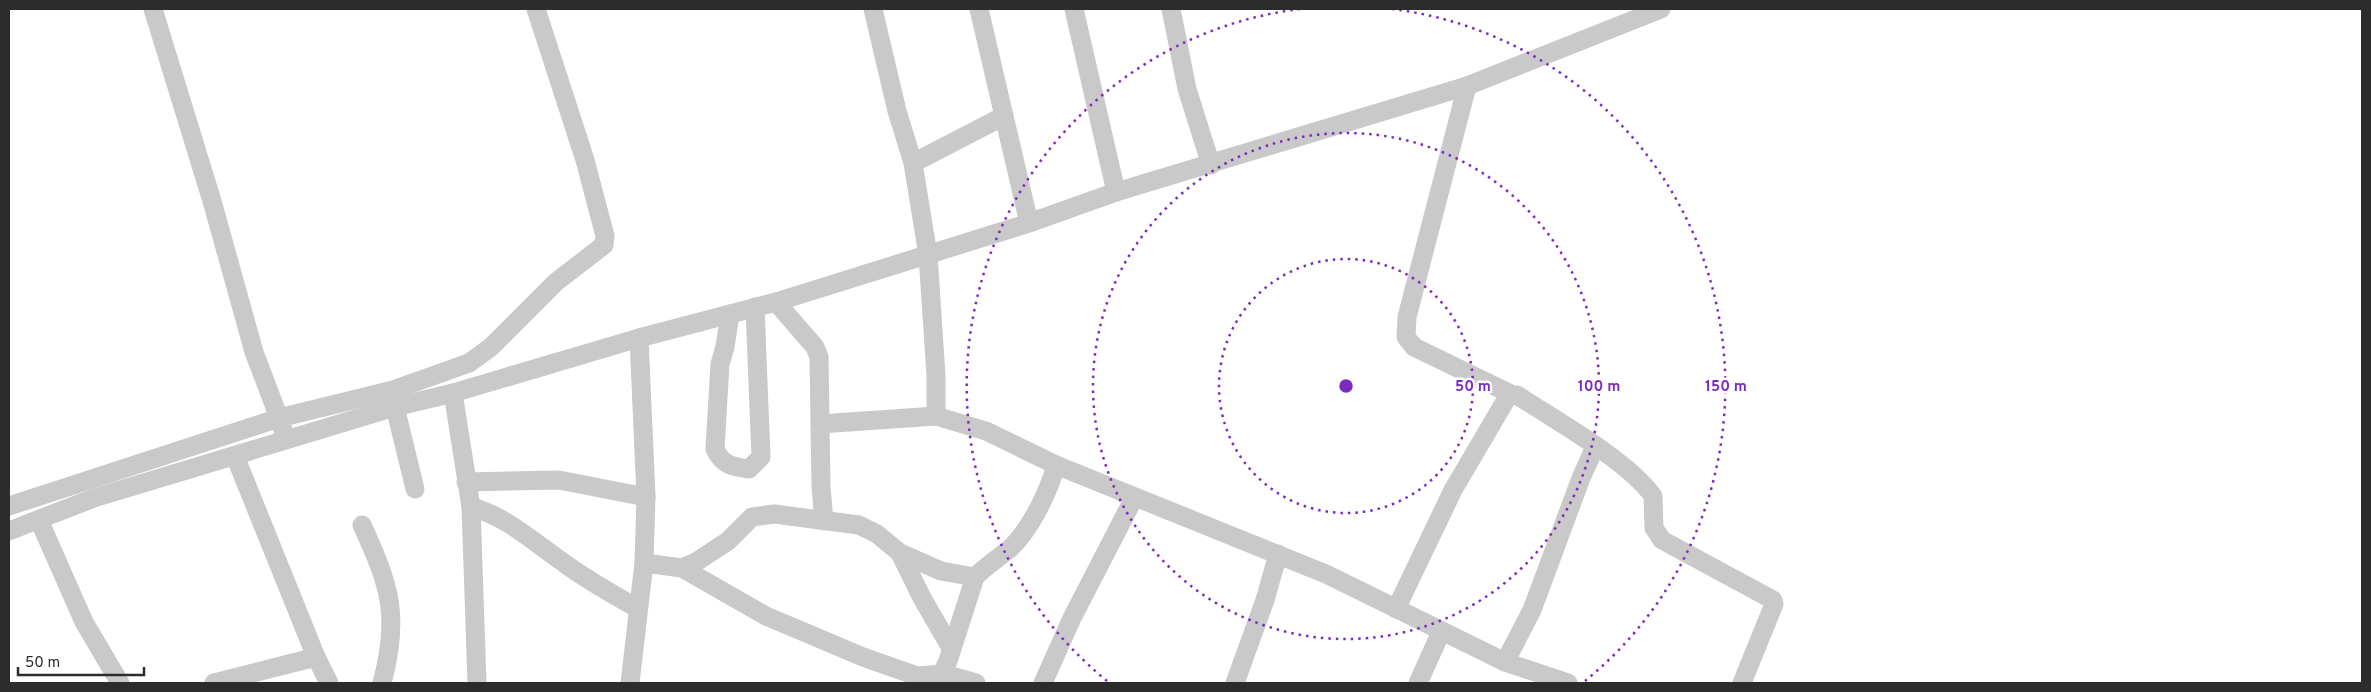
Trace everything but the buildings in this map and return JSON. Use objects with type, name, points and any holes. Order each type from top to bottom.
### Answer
[{"type":"street","points":[[153,9],[209,192],[254,352],[287,441]]},
{"type":"street","points":[[9,506],[279,418],[393,390],[469,364],[491,347],[556,282],[604,245],[605,236],[585,160],[536,9]]},
{"type":"street","points":[[872,9],[897,111],[913,163],[928,255],[935,349],[936,416]]},
{"type":"street","points":[[979,9],[1029,223]]},
{"type":"street","points":[[1074,9],[1116,192]]},
{"type":"street","points":[[1170,9],[1187,88],[1211,164]]},
{"type":"street","points":[[9,531],[94,498],[395,407],[453,393],[639,338],[776,302],[1029,223],[1116,192],[1467,86],[1661,9]]},
{"type":"street","points":[[1467,86],[1407,317],[1406,337],[1414,347],[1517,396],[1595,447],[1635,476],[1653,496],[1654,528],[1662,540],[1773,600],[1774,604],[1742,683]]},
{"type":"street","points":[[913,163],[1004,116]]},
{"type":"street","points":[[776,302],[818,352],[824,521]]},
{"type":"street","points":[[730,314],[725,347],[720,364],[715,450],[719,457],[727,464],[749,469],[761,457],[755,307]]},
{"type":"street","points":[[630,683],[637,608],[644,564],[646,497],[639,338]]},
{"type":"street","points":[[453,393],[471,507],[476,683]]},
{"type":"street","points":[[1396,609],[1453,490],[1507,398],[1513,395]]},
{"type":"street","points":[[395,407],[415,489]]},
{"type":"street","points":[[820,424],[936,416],[986,431],[1056,465],[1134,498],[1326,574],[1440,632],[1505,662],[1568,683]]},
{"type":"street","points":[[1505,662],[1532,610],[1581,478],[1595,447]]},
{"type":"street","points":[[235,456],[316,657],[329,683]]},
{"type":"street","points":[[940,678],[974,577],[1016,542],[1041,504],[1052,482],[1056,465]]},
{"type":"street","points":[[466,482],[559,480],[646,497]]},
{"type":"street","points":[[1043,683],[1072,618],[1134,498]]},
{"type":"street","points":[[471,507],[485,510],[504,521],[589,581],[637,608]]},
{"type":"street","points":[[682,568],[696,562],[728,541],[752,517],[774,514],[858,525],[877,534],[900,553],[941,571],[974,577]]},
{"type":"street","points":[[39,520],[84,622],[120,683]]},
{"type":"street","points":[[362,525],[381,566],[390,604],[391,638],[382,683]]},
{"type":"street","points":[[900,553],[922,598],[951,648]]},
{"type":"street","points":[[1235,683],[1265,600],[1278,554]]},
{"type":"street","points":[[644,564],[682,568],[766,616],[863,657],[917,676],[976,683]]},
{"type":"street","points":[[1418,683],[1440,632]]},
{"type":"street","points":[[214,683],[316,657]]}]
